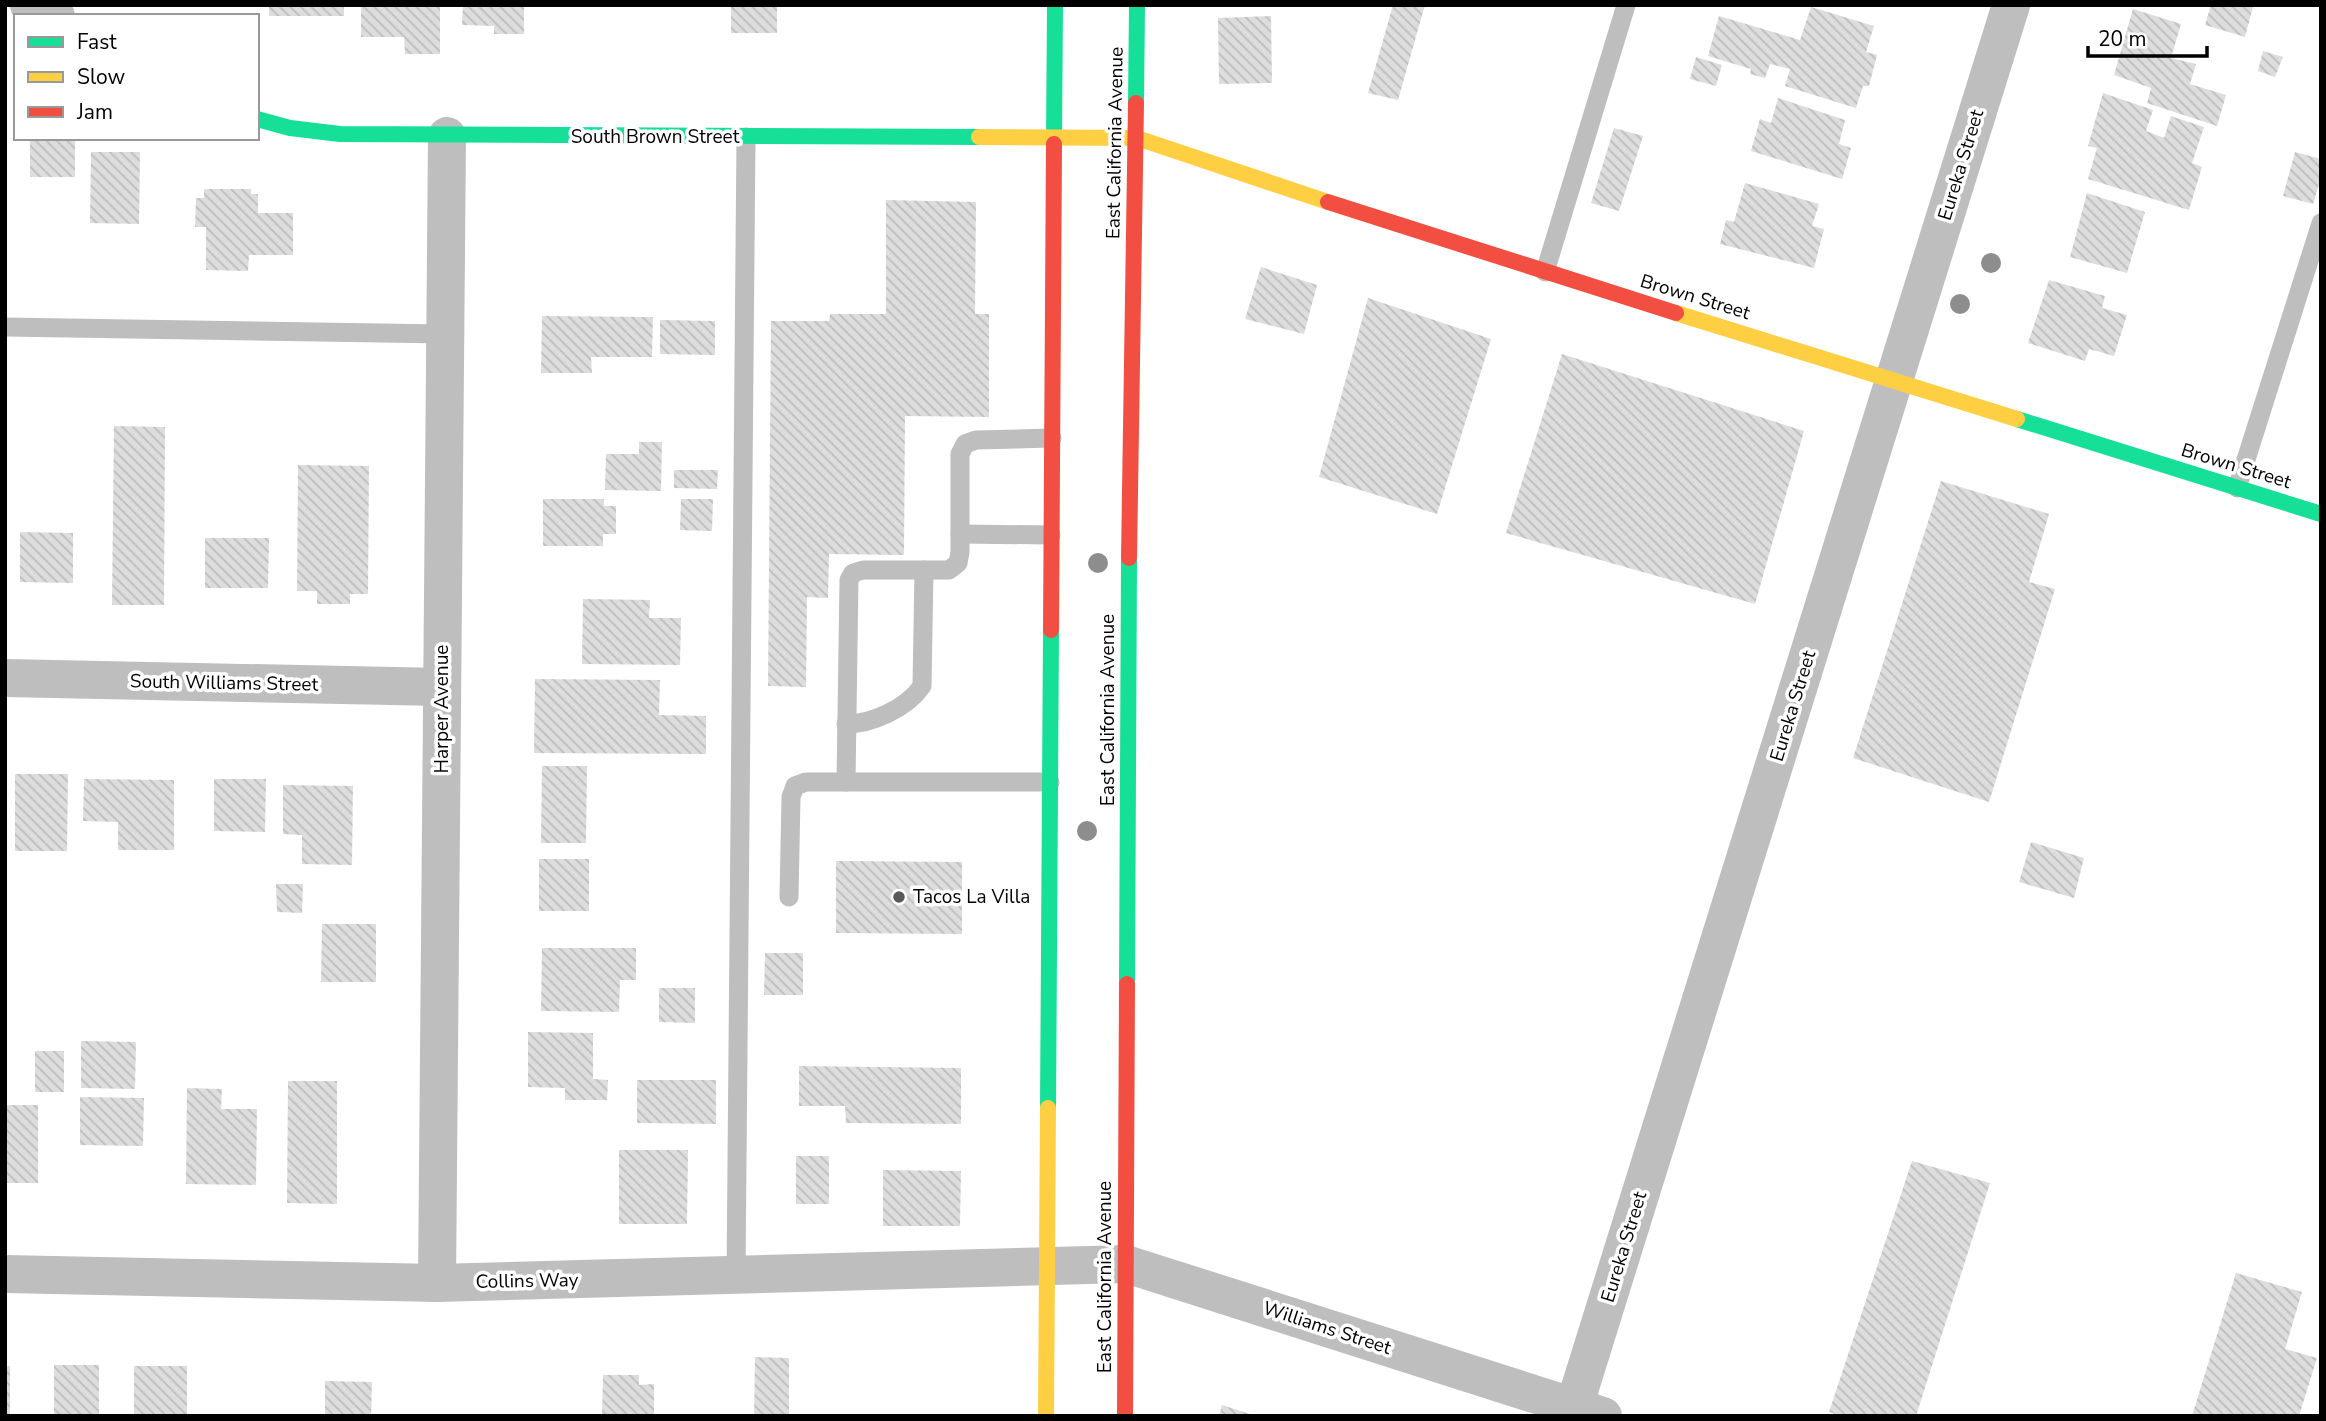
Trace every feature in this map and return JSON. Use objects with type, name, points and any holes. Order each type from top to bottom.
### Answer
[{"type":"main road","points":[[1046,1416],[1055,5]]},
{"type":"main road","name":"East California Avenue","points":[[1125,1416],[1129,542],[1137,5]]},
{"type":"main road","name":"South Brown Street","points":[[259,120],[290,128],[340,134],[1054,139]]},
{"type":"main road","name":"Brown Street","points":[[1054,139],[1137,138],[1380,220],[2321,514]]},
{"type":"street","points":[[29,5],[51,14]]},
{"type":"street","name":"Eureka Street","points":[[1588,1411],[1894,381],[2011,5]]},
{"type":"street","name":"Harper Avenue","points":[[437,1283],[447,136]]},
{"type":"street","name":"South Williams Street","points":[[5,678],[442,687]]},
{"type":"street","name":"Williams Street","points":[[1048,1268],[1126,1264],[1588,1411]]},
{"type":"street","name":"Collins Way","points":[[5,1274],[437,1283],[1048,1268]]},
{"type":"lane","points":[[1545,272],[1626,5]]},
{"type":"lane","points":[[736,1276],[746,137]]},
{"type":"lane","points":[[2237,488],[2321,223]]},
{"type":"lane","points":[[5,327],[445,334]]},
{"type":"lane","points":[[846,782],[849,580],[853,573],[863,570],[949,570],[958,563],[960,454],[965,444],[976,440],[1052,438]]},
{"type":"lane","points":[[960,534],[1051,535]]},
{"type":"lane","points":[[846,724],[862,724],[902,705],[914,698],[922,686],[924,570]]},
{"type":"lane","points":[[789,897],[791,797],[795,786],[806,782],[1050,782]]},
{"type":"building","points":[[269,5],[344,5],[344,16],[269,16]]},
{"type":"building","points":[[361,5],[440,5],[440,54],[405,54],[404,37],[361,37]]},
{"type":"building","points":[[463,5],[524,5],[524,34],[494,34],[494,26],[462,25]]},
{"type":"building","points":[[731,5],[777,5],[777,33],[731,33]]},
{"type":"building","points":[[1393,5],[1425,5],[1398,100],[1368,93]]},
{"type":"building","points":[[2211,5],[2253,7],[2245,37],[2205,25]]},
{"type":"building","points":[[1811,7],[1874,26],[1866,52],[1877,55],[1869,86],[1863,86],[1856,108],[1785,86],[1790,69],[1770,64],[1765,78],[1750,74],[1751,69],[1708,56],[1719,16],[1800,40]]},
{"type":"building","points":[[2133,9],[2181,24],[2171,58],[2196,64],[2190,84],[2226,95],[2217,126],[2147,103],[2151,88],[2114,75]]},
{"type":"building","points":[[1271,16],[1272,83],[1219,84],[1218,18]]},
{"type":"building","points":[[2263,51],[2283,57],[2275,77],[2258,71]]},
{"type":"building","points":[[1696,57],[1722,65],[1716,86],[1690,79]]},
{"type":"building","points":[[2103,93],[2153,110],[2146,131],[2164,138],[2171,116],[2204,127],[2192,163],[2202,167],[2189,210],[2088,179],[2097,148],[2088,146]]},
{"type":"building","points":[[1778,98],[1845,120],[1839,144],[1851,148],[1842,179],[1751,151],[1760,119],[1771,123]]},
{"type":"building","points":[[1614,128],[1643,136],[1619,211],[1591,203]]},
{"type":"building","points":[[30,140],[75,140],[75,177],[30,177]]},
{"type":"building","points":[[91,152],[140,152],[139,224],[90,223]]},
{"type":"building","points":[[2295,152],[2321,159],[2321,178],[2313,204],[2283,196]]},
{"type":"building","points":[[1745,183],[1819,204],[1812,226],[1824,229],[1814,268],[1720,244],[1726,220],[1734,222]]},
{"type":"building","points":[[204,189],[251,189],[251,194],[258,194],[258,213],[293,213],[293,255],[249,255],[248,271],[206,270],[206,227],[195,227],[196,198],[204,198]]},
{"type":"building","points":[[2087,193],[2145,212],[2127,273],[2070,257]]},
{"type":"building","points":[[886,200],[976,202],[975,314],[989,314],[989,417],[905,416],[904,555],[829,554],[828,598],[807,597],[806,687],[768,686],[771,321],[829,321],[830,314],[886,314]]},
{"type":"building","points":[[1261,267],[1317,285],[1304,334],[1245,319]]},
{"type":"building","points":[[2049,280],[2105,296],[2102,308],[2127,315],[2114,356],[2089,349],[2085,361],[2028,343]]},
{"type":"building","points":[[1368,298],[1491,339],[1437,514],[1319,477]]},
{"type":"building","points":[[542,316],[653,317],[652,357],[591,357],[592,373],[541,373]]},
{"type":"building","points":[[660,320],[715,321],[715,355],[660,354]]},
{"type":"building","points":[[1562,354],[1804,431],[1755,604],[1506,533]]},
{"type":"building","points":[[114,426],[165,427],[164,605],[112,605]]},
{"type":"building","points":[[639,442],[662,442],[661,491],[605,490],[606,454],[639,454]]},
{"type":"building","points":[[298,465],[369,466],[368,594],[350,594],[350,604],[317,604],[317,591],[297,591]]},
{"type":"building","points":[[674,470],[718,470],[717,489],[674,488]]},
{"type":"building","points":[[1941,481],[2049,514],[2029,582],[2055,589],[1989,802],[1853,758]]},
{"type":"building","points":[[543,499],[604,499],[604,506],[616,506],[616,534],[603,534],[603,546],[543,546]]},
{"type":"building","points":[[681,499],[713,499],[712,531],[680,530]]},
{"type":"building","points":[[20,532],[73,533],[73,583],[20,582]]},
{"type":"building","points":[[205,538],[269,538],[268,588],[205,588]]},
{"type":"building","points":[[583,599],[650,600],[649,618],[681,618],[680,665],[582,664]]},
{"type":"building","points":[[535,679],[660,680],[659,715],[706,716],[706,754],[534,753]]},
{"type":"building","points":[[542,766],[587,766],[586,843],[541,843]]},
{"type":"building","points":[[15,774],[68,774],[67,851],[15,851]]},
{"type":"building","points":[[84,779],[174,780],[174,850],[118,850],[118,822],[83,821]]},
{"type":"building","points":[[214,779],[266,779],[265,832],[214,831]]},
{"type":"building","points":[[283,785],[353,786],[352,865],[302,864],[302,835],[283,834]]},
{"type":"building","points":[[2031,842],[2084,858],[2074,898],[2019,882]]},
{"type":"building","points":[[539,859],[589,859],[589,911],[539,911]]},
{"type":"building","name":"Tacos La Villa","points":[[836,861],[962,862],[962,934],[836,933]]},
{"type":"building","points":[[276,884],[303,884],[302,913],[277,912]]},
{"type":"building","points":[[322,924],[376,924],[376,982],[321,982]]},
{"type":"building","points":[[542,948],[636,948],[636,980],[620,980],[619,1012],[541,1011]]},
{"type":"building","points":[[765,953],[803,953],[803,995],[764,995]]},
{"type":"building","points":[[659,988],[695,988],[695,1023],[659,1022]]},
{"type":"building","points":[[528,1032],[593,1033],[593,1079],[608,1080],[607,1100],[565,1100],[565,1088],[528,1087]]},
{"type":"building","points":[[81,1041],[136,1042],[135,1089],[81,1088]]},
{"type":"building","points":[[35,1051],[64,1051],[64,1092],[35,1092]]},
{"type":"building","points":[[799,1066],[961,1068],[961,1124],[846,1123],[845,1106],[799,1106]]},
{"type":"building","points":[[637,1080],[716,1080],[716,1124],[637,1123]]},
{"type":"building","points":[[288,1081],[337,1081],[337,1204],[287,1203]]},
{"type":"building","points":[[187,1088],[222,1089],[221,1109],[257,1109],[256,1185],[186,1184]]},
{"type":"building","points":[[80,1097],[144,1098],[143,1146],[80,1145]]},
{"type":"building","points":[[5,1105],[38,1105],[38,1183],[5,1183]]},
{"type":"building","points":[[619,1150],[688,1150],[687,1224],[619,1224]]},
{"type":"building","points":[[796,1156],[829,1156],[829,1204],[796,1204]]},
{"type":"building","points":[[1912,1161],[1990,1183],[1916,1416],[1841,1416],[1829,1412]]},
{"type":"building","points":[[883,1170],[961,1171],[960,1226],[883,1226]]},
{"type":"building","points":[[2236,1273],[2302,1292],[2285,1349],[2317,1358],[2299,1416],[2192,1416]]},
{"type":"building","points":[[755,1357],[789,1358],[789,1416],[754,1416]]},
{"type":"building","points":[[54,1365],[99,1365],[99,1416],[54,1416]]},
{"type":"building","points":[[5,1366],[10,1366],[10,1416],[5,1416]]},
{"type":"building","points":[[134,1366],[187,1366],[187,1416],[134,1416]]},
{"type":"building","points":[[603,1375],[639,1375],[639,1385],[654,1384],[654,1416],[602,1416]]},
{"type":"building","points":[[325,1381],[372,1382],[371,1416],[325,1416]]},
{"type":"building","points":[[1222,1405],[1253,1415],[1253,1416],[1219,1416]]},
{"type":"traffic: fast","points":[[1054,144],[1055,5]]},
{"type":"traffic: fast","points":[[1136,103],[1137,5]]},
{"type":"traffic: fast","points":[[259,120],[290,128],[340,134],[979,137]]},
{"type":"traffic: fast","points":[[2017,419],[2321,514]]},
{"type":"traffic: fast","points":[[1127,984],[1129,558]]},
{"type":"traffic: fast","points":[[1048,1108],[1051,630]]},
{"type":"traffic: slow","points":[[979,137],[1137,138],[1328,202]]},
{"type":"traffic: slow","points":[[1676,313],[2017,419]]},
{"type":"traffic: slow","points":[[1046,1416],[1048,1108]]},
{"type":"traffic: jam","points":[[1129,558],[1136,103]]},
{"type":"traffic: jam","points":[[1051,630],[1054,144]]},
{"type":"traffic: jam","points":[[1328,202],[1676,313]]},
{"type":"traffic: jam","points":[[1125,1416],[1127,984]]},
{"type":"place","name":"Tacos La Villa","points":[[899,897]]}]
